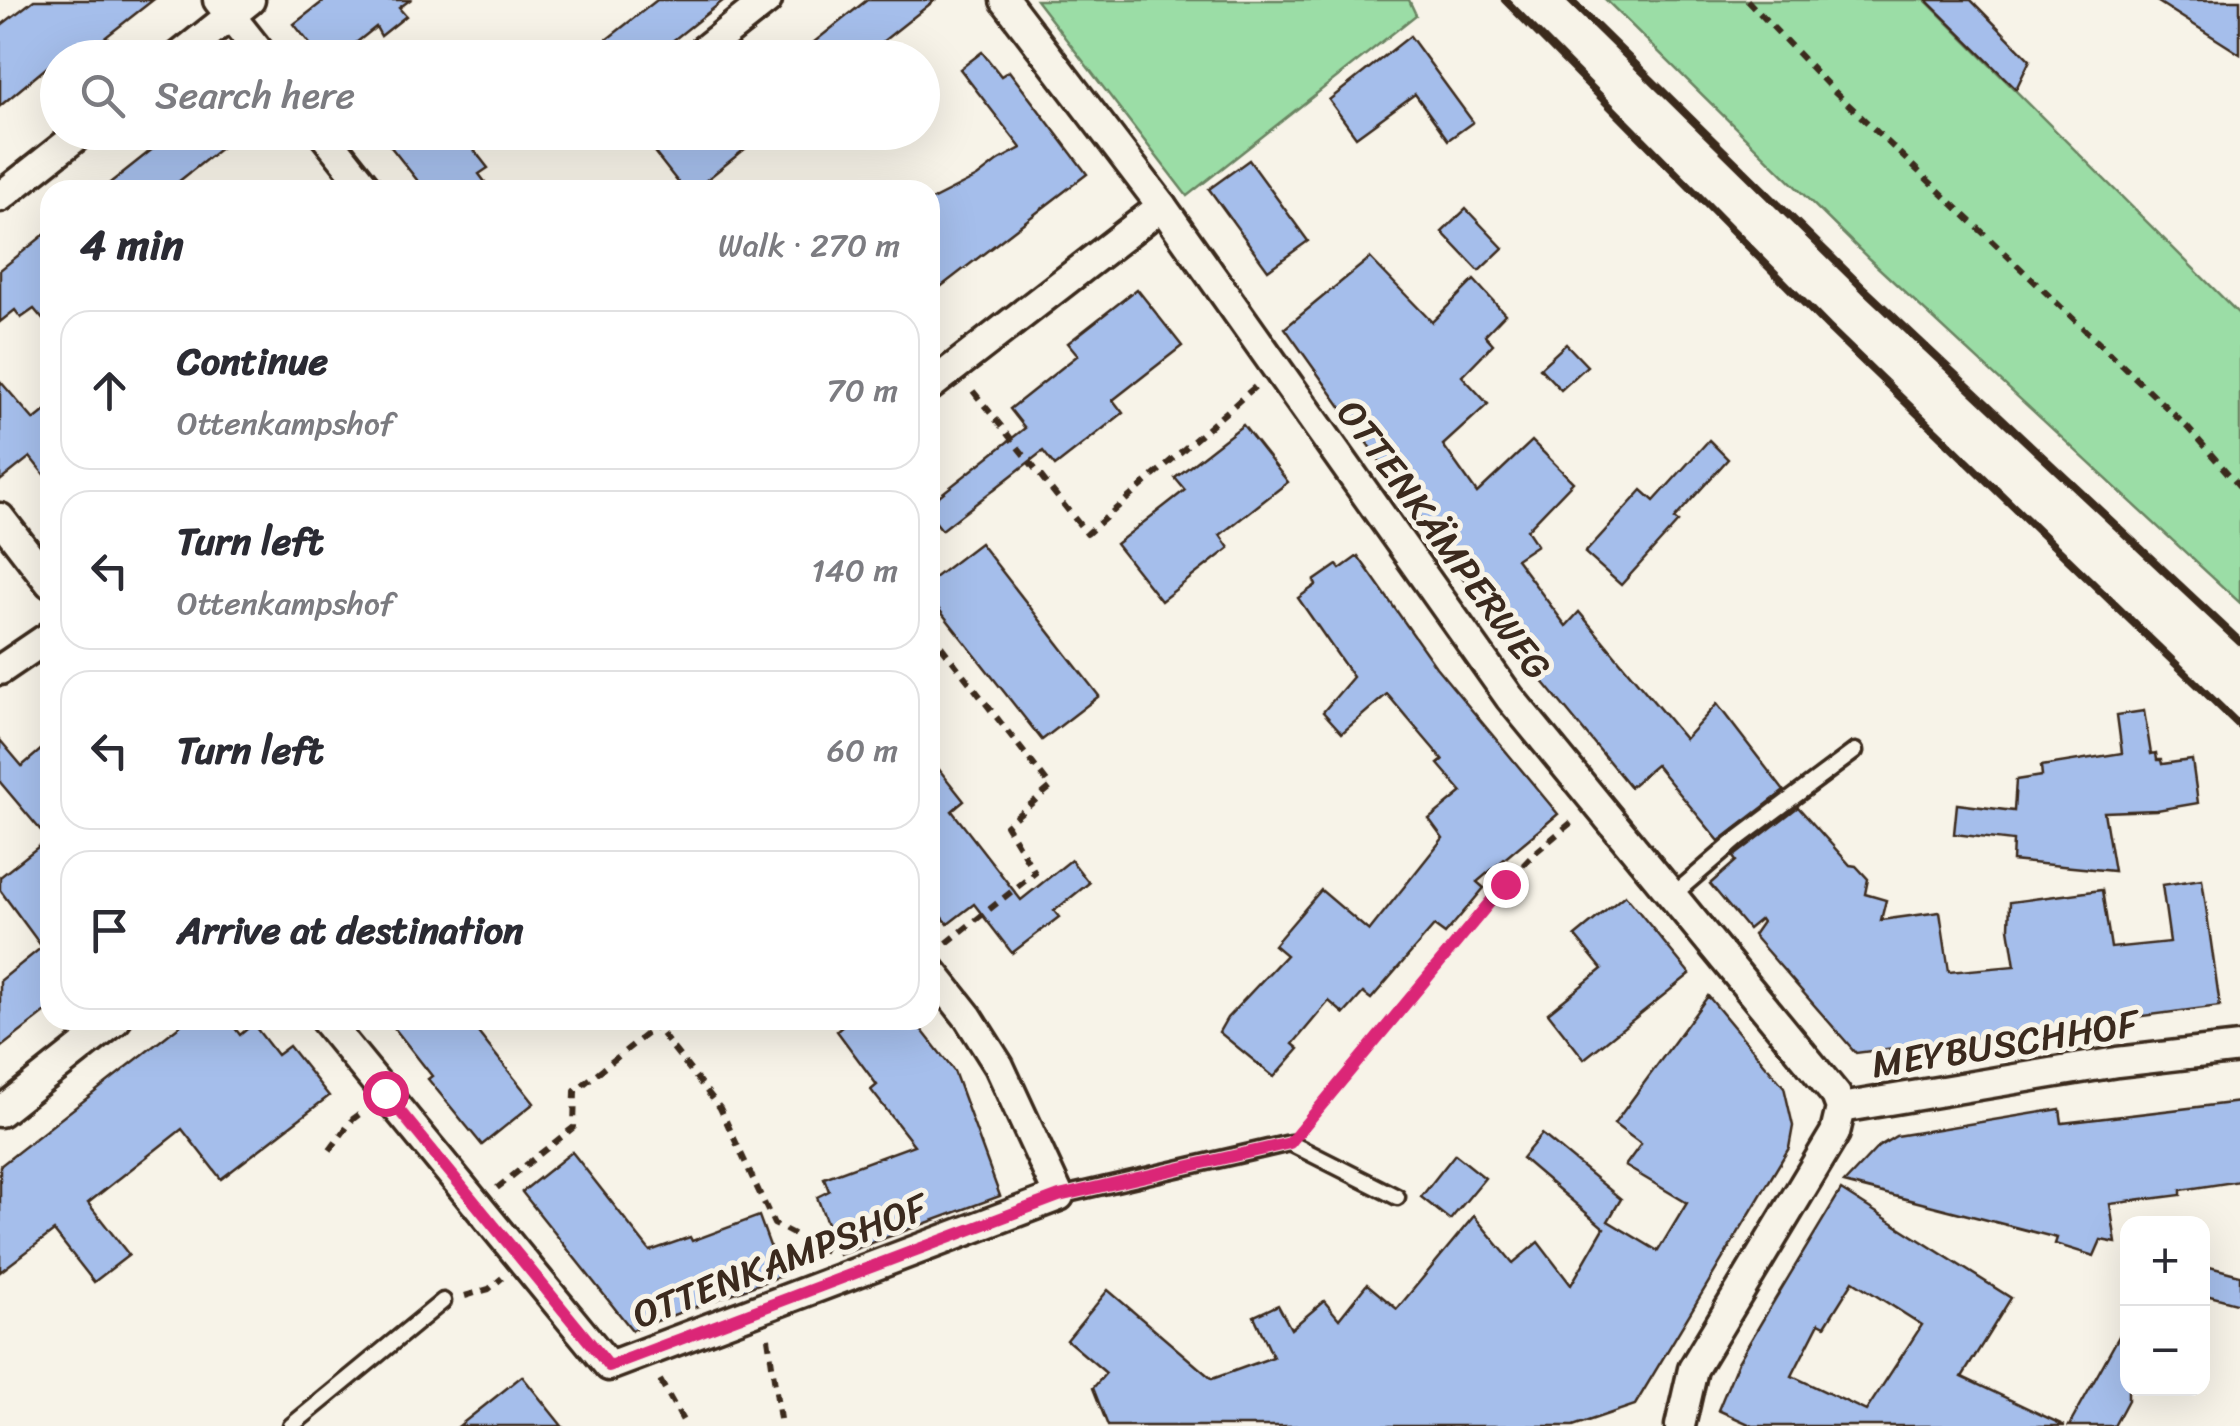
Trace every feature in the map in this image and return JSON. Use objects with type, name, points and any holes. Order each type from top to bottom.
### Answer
[{"type":"street","points":[[717,40],[768,0]]},
{"type":"street","name":"OTTENKÄMPERWEG","points":[[1004,0],[1162,206],[1510,698],[1829,1083],[1841,1108]]},
{"type":"street","points":[[196,40],[233,5],[253,40]]},
{"type":"street","points":[[0,197],[59,150]]},
{"type":"street","points":[[336,150],[360,180]]},
{"type":"street","points":[[940,378],[1162,206]]},
{"type":"street","points":[[0,518],[40,570]]},
{"type":"street","points":[[0,670],[40,643]]},
{"type":"street","points":[[940,981],[998,1066],[1059,1196]]},
{"type":"street","points":[[0,1112],[103,1030]]},
{"type":"street","name":"OTTENKAMPSHOF","points":[[333,1030],[609,1366],[1059,1196]]},
{"type":"street","name":"MEYBUSCHHOF","points":[[1680,1426],[1693,1369],[1835,1134],[1841,1108],[2117,1062],[2240,1048]]},
{"type":"lane","points":[[1673,895],[1740,837],[1855,750]]},
{"type":"lane","points":[[1290,1143],[1397,1197]]},
{"type":"lane","name":"OTTENKAMPSHOF","points":[[1059,1196],[1290,1143]]},
{"type":"lane","points":[[292,1426],[443,1302]]},
{"type":"path","points":[[1748,0],[1830,86],[2187,428],[2240,488]]},
{"type":"path","points":[[954,367],[1088,534],[1276,369]]},
{"type":"path","points":[[940,645],[1051,787],[1006,824],[1035,873],[940,948]]},
{"type":"path","points":[[1290,1143],[1505,884],[1536,852],[1596,802]]},
{"type":"path","points":[[476,1204],[574,1127],[575,1091],[646,1030]]},
{"type":"path","points":[[659,1030],[720,1108],[774,1224],[863,1270]]},
{"type":"path","points":[[330,1150],[353,1119],[385,1093]]},
{"type":"path","points":[[443,1302],[489,1289],[522,1261]]},
{"type":"path","points":[[763,1308],[781,1426]]},
{"type":"path","points":[[644,1352],[686,1426]]},
{"type":"green space","points":[[1036,0],[1409,0],[1416,15],[1187,196]]},
{"type":"green space","points":[[1606,0],[1925,0],[2240,315],[2240,603],[1868,258]]},
{"type":"building","points":[[34,0],[153,0],[102,40],[40,40],[40,73],[0,106],[0,26]]},
{"type":"building","points":[[325,0],[410,0],[399,8],[406,16],[381,36],[376,27],[360,40],[307,40],[294,24]]},
{"type":"building","points":[[657,0],[724,0],[674,40],[606,40]]},
{"type":"building","points":[[867,0],[935,0],[885,40],[817,40]]},
{"type":"building","points":[[1926,0],[1971,0],[2030,60],[2016,89]]},
{"type":"building","points":[[2155,0],[2240,0],[2240,54]]},
{"type":"building","points":[[1410,36],[1473,122],[1448,140],[1415,94],[1356,137],[1329,100]]},
{"type":"building","points":[[982,52],[1001,76],[1009,71],[1087,174],[940,287],[940,196],[1021,148],[960,69]]},
{"type":"building","points":[[151,150],[218,150],[181,180],[114,180]]},
{"type":"building","points":[[393,150],[474,150],[488,168],[479,174],[484,180],[417,180]]},
{"type":"building","points":[[744,150],[706,180],[676,180],[655,153]]},
{"type":"building","points":[[1249,160],[1308,241],[1268,270],[1209,189]]},
{"type":"building","points":[[1466,209],[1503,248],[1479,271],[1442,232]]},
{"type":"building","points":[[40,238],[40,316],[34,309],[21,318],[15,310],[0,322],[0,270]]},
{"type":"building","points":[[1370,258],[1432,322],[1474,280],[1505,314],[1485,335],[1493,344],[1462,376],[1488,404],[1443,445],[1477,493],[1532,441],[1573,482],[1527,530],[1537,545],[1516,559],[1566,626],[1579,612],[1685,739],[1717,704],[1784,791],[1719,841],[1656,765],[1630,787],[1495,623],[1285,328]]},
{"type":"building","points":[[1137,289],[1182,346],[1113,400],[1123,413],[1055,466],[1043,451],[942,530],[940,495],[1025,428],[1010,409],[1078,355],[1068,343]]},
{"type":"building","points":[[1566,344],[1587,366],[1561,390],[1540,368]]},
{"type":"building","points":[[0,381],[34,420],[40,415],[40,470],[30,457],[0,481]]},
{"type":"building","points":[[1243,425],[1288,482],[1220,535],[1229,548],[1161,601],[1116,544],[1185,490],[1175,478]]},
{"type":"building","points":[[1709,440],[1728,459],[1621,585],[1585,553],[1642,490],[1654,501]]},
{"type":"building","points":[[980,543],[1099,696],[1042,740],[940,611],[940,573]]},
{"type":"building","points":[[1358,556],[1436,667],[1558,814],[1477,882],[1484,888],[1445,934],[1434,926],[1371,999],[1363,993],[1344,1014],[1329,1001],[1293,1044],[1299,1049],[1274,1077],[1219,1032],[1227,1018],[1286,955],[1274,945],[1321,890],[1369,931],[1443,838],[1429,819],[1462,792],[1438,764],[1443,760],[1387,694],[1342,733],[1323,712],[1353,677],[1298,598],[1316,585],[1314,581]]},
{"type":"building","points":[[2144,711],[2151,754],[2156,753],[2162,764],[2192,760],[2198,803],[2157,810],[2104,812],[2114,871],[2012,861],[2013,841],[1954,834],[1957,804],[2014,811],[2016,780],[2042,776],[2041,766],[2122,753],[2117,715]]},
{"type":"building","points":[[0,740],[22,766],[40,751],[40,830],[0,782]]},
{"type":"building","points":[[940,771],[964,801],[952,811],[1021,900],[1071,860],[1089,883],[1054,911],[1059,917],[1012,953],[974,904],[948,924],[940,914]]},
{"type":"building","points":[[1798,807],[1850,865],[1868,879],[1865,894],[1886,900],[1881,920],[1940,912],[1949,972],[2015,966],[2009,928],[2010,902],[2102,890],[2111,948],[2170,942],[2162,885],[2202,879],[2220,1006],[1856,1053],[1753,935],[1762,922],[1760,919],[1748,929],[1710,884],[1736,861],[1733,857]]},
{"type":"building","points":[[40,845],[40,944],[0,890],[0,877]]},
{"type":"building","points":[[1625,895],[1690,974],[1584,1059],[1548,1013],[1602,969],[1575,936]]},
{"type":"building","points":[[40,949],[40,1017],[0,1048],[0,981]]},
{"type":"building","points":[[1708,996],[1784,1087],[1793,1126],[1789,1148],[1635,1405],[1573,1426],[1108,1426],[1093,1388],[1106,1373],[1067,1340],[1108,1290],[1212,1379],[1273,1357],[1254,1316],[1278,1305],[1291,1329],[1324,1301],[1339,1319],[1367,1284],[1397,1309],[1474,1216],[1513,1263],[1538,1242],[1571,1285],[1604,1228],[1522,1158],[1542,1134],[1621,1199],[1608,1221],[1658,1251],[1687,1203],[1625,1166],[1641,1144],[1614,1124]]},
{"type":"building","points":[[174,1030],[236,1030],[240,1035],[246,1030],[258,1030],[277,1055],[289,1046],[329,1096],[221,1179],[182,1129],[88,1203],[129,1255],[94,1282],[54,1231],[0,1272],[0,1166]]},
{"type":"building","points":[[396,1030],[476,1030],[534,1103],[482,1145],[428,1079],[432,1076]]},
{"type":"building","points":[[922,1030],[954,1071],[1000,1196],[839,1255],[817,1197],[829,1191],[824,1178],[914,1145],[871,1090],[877,1085],[837,1031]]},
{"type":"building","points":[[2240,1102],[2240,1181],[2181,1190],[2181,1195],[2110,1204],[2116,1243],[2101,1240],[2094,1256],[2055,1244],[2057,1238],[1844,1183],[1878,1147],[1896,1136],[2060,1109],[2062,1123]]},
{"type":"building","points":[[572,1152],[650,1251],[690,1237],[692,1241],[759,1216],[781,1276],[632,1330],[522,1192]]},
{"type":"building","points":[[1455,1154],[1485,1178],[1450,1220],[1421,1197]]},
{"type":"building","points":[[1841,1190],[2011,1298],[1962,1377],[2065,1426],[1753,1426],[1718,1410],[1738,1362]],"holes":[[[1853,1281],[1922,1325],[1866,1411],[1792,1376],[1819,1323],[1825,1326]]]},
{"type":"building","points":[[2210,1267],[2240,1275],[2240,1304],[2210,1296]]},
{"type":"building","points":[[2120,1334],[2120,1396],[2128,1396],[2128,1400],[2114,1426],[2069,1426]]},
{"type":"building","points":[[522,1376],[562,1426],[459,1426]]},
{"type":"railway","points":[[1505,0],[1828,327],[2240,726]]},
{"type":"railway","points":[[1570,0],[1865,290],[2240,642]]},
{"type":"route","points":[[385,1093],[609,1366],[1059,1196],[1290,1143],[1505,884]]}]
